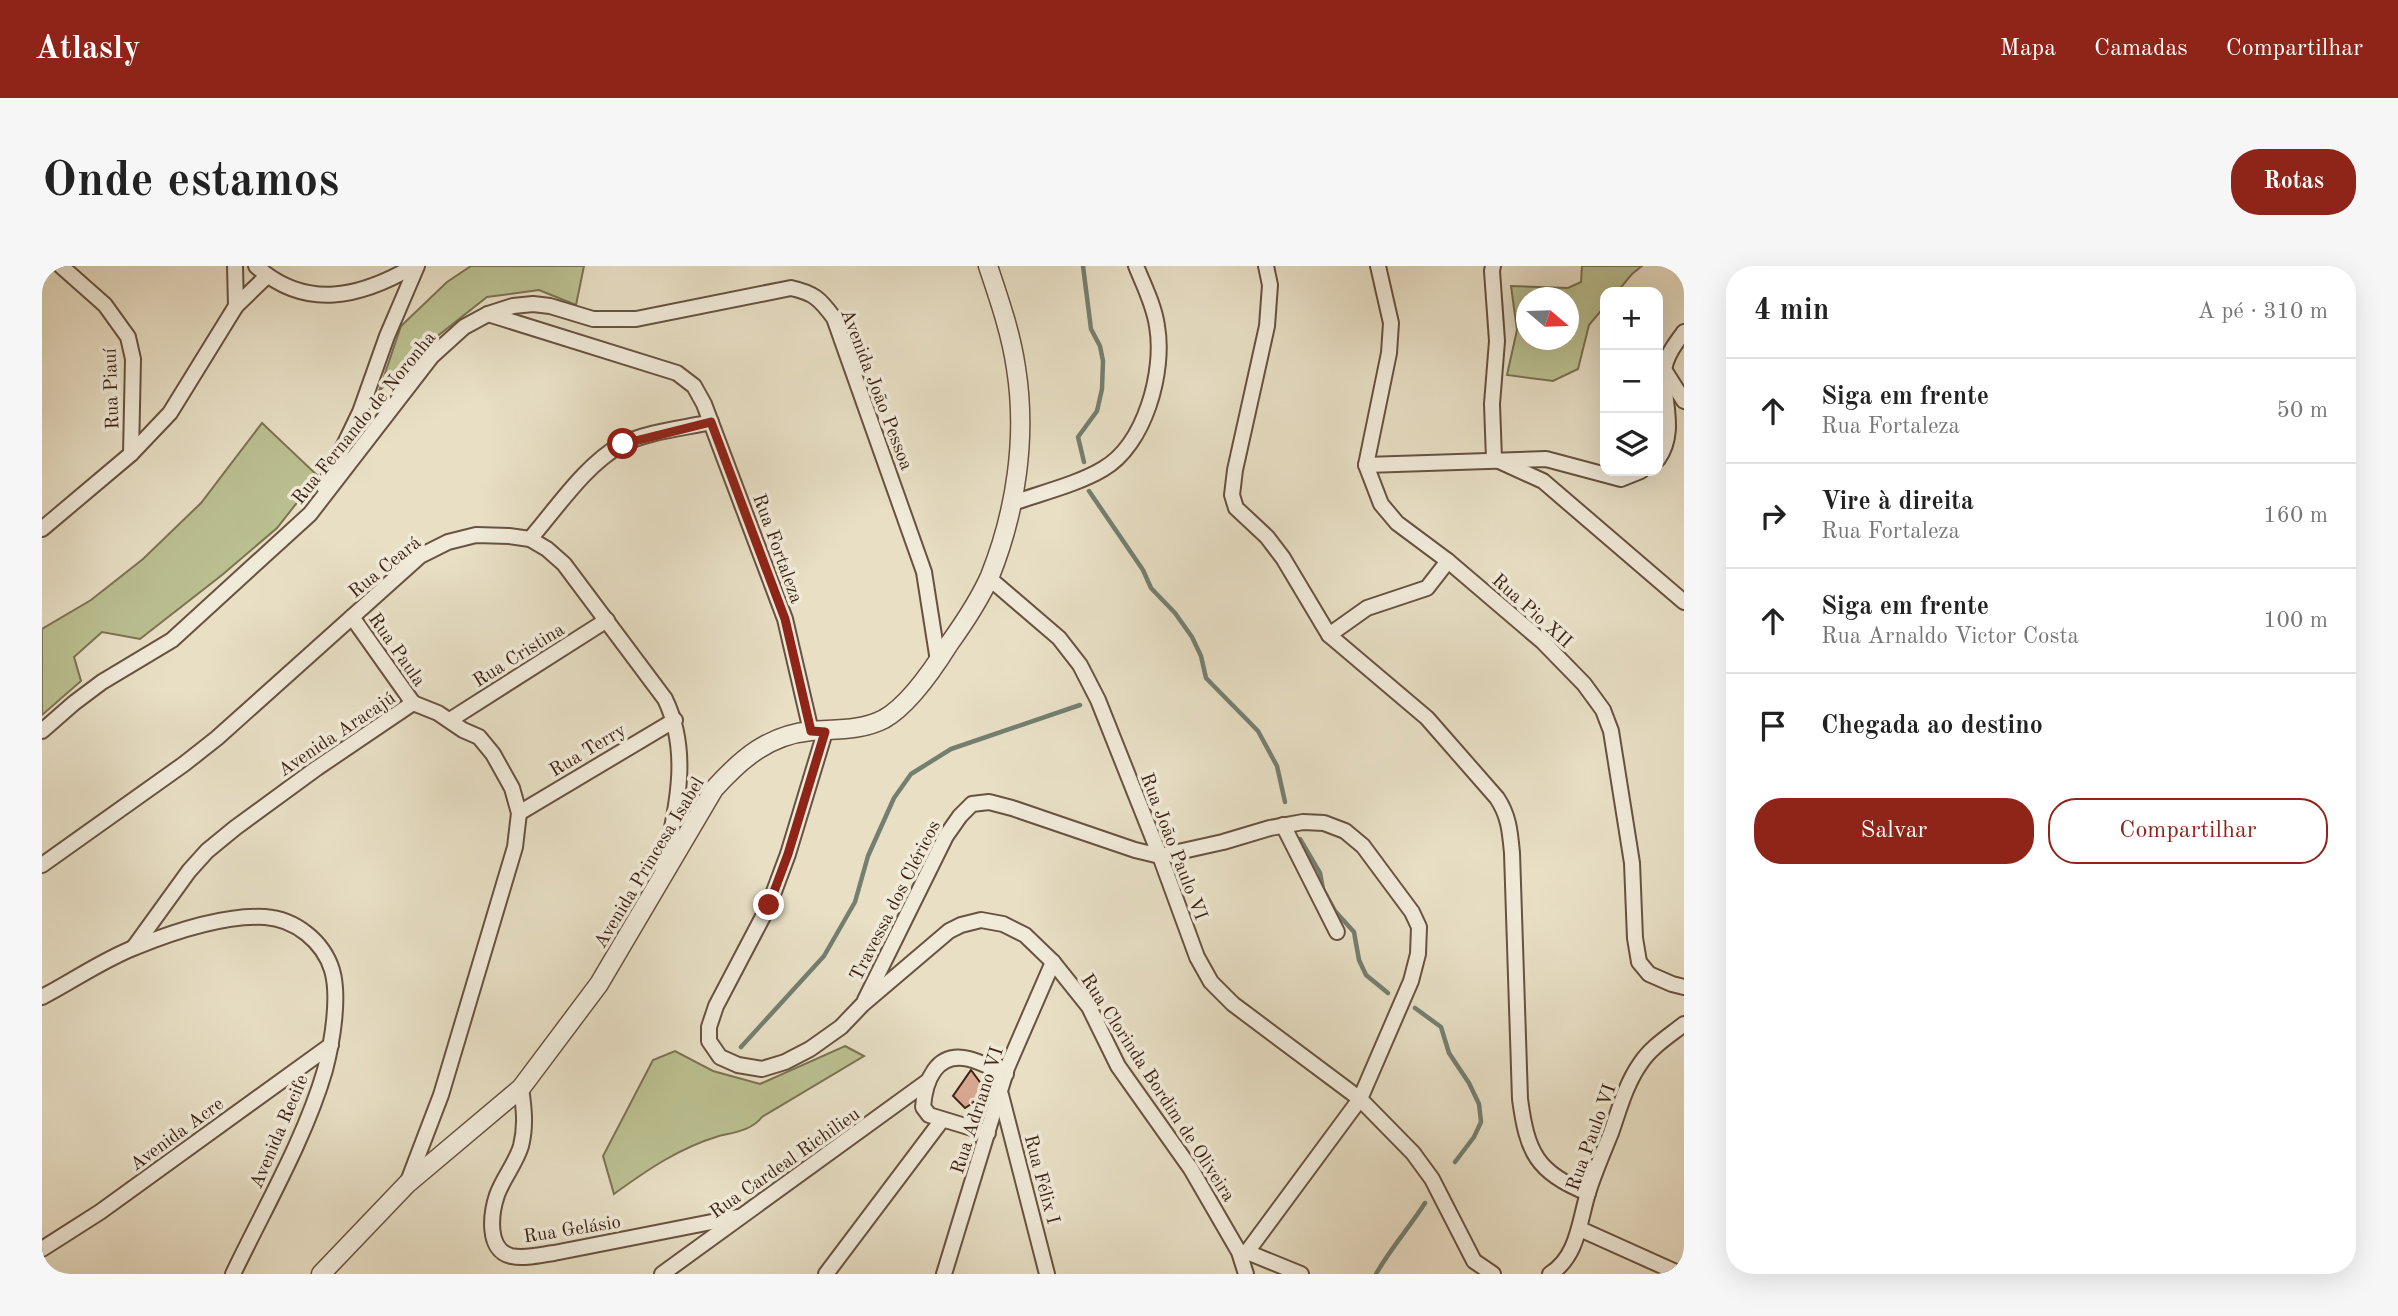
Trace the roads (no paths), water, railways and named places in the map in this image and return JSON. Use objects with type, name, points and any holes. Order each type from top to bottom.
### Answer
[{"type":"street","name":"Rua Piauí","points":[[61,266],[105,305],[128,337],[133,359],[131,454]]},
{"type":"street","points":[[235,266],[236,306]]},
{"type":"street","points":[[256,266],[267,276],[289,288],[312,294],[337,295],[370,289],[416,266]]},
{"type":"street","points":[[310,514],[360,412],[416,266]]},
{"type":"street","name":"Avenida Princesa Isabel","points":[[321,1274],[407,1184],[522,1088],[599,984],[714,789],[734,766],[776,738],[860,727],[884,719],[903,703],[938,661],[989,578],[1013,503],[1021,409],[1016,366],[988,266]]},
{"type":"street","points":[[1013,503],[1104,469],[1124,453],[1139,432],[1150,403],[1158,354],[1158,328],[1136,266]]},
{"type":"street","points":[[1266,266],[1270,285],[1267,326],[1235,470],[1232,495],[1236,508],[1267,537],[1283,558],[1328,635],[1427,718],[1506,811],[1512,853],[1519,1086],[1525,1135],[1535,1156],[1547,1170],[1563,1184],[1588,1193]]},
{"type":"street","points":[[1378,266],[1391,323],[1390,343],[1366,465],[1546,459],[1600,473]]},
{"type":"street","points":[[1493,266],[1497,341],[1492,404],[1494,459]]},
{"type":"street","points":[[42,528],[131,454],[170,413],[236,306],[267,276]]},
{"type":"street","name":"Avenida João Pessoa","points":[[488,314],[513,306],[533,304],[550,306],[593,319],[636,319],[790,288],[805,291],[821,299],[834,318],[924,572],[938,661]]},
{"type":"street","name":"Rua Fernando de Noronha","points":[[42,732],[102,682],[172,640],[310,514],[432,356],[464,327],[488,314]]},
{"type":"street","name":"Rua Fortaleza","points":[[488,314],[677,373],[694,386],[711,422],[785,619],[818,731]]},
{"type":"street","points":[[1663,450],[1667,443],[1668,419],[1664,370],[1672,348],[1684,332]]},
{"type":"street","points":[[1664,370],[1684,401]]},
{"type":"street","points":[[662,875],[678,799],[680,761],[674,720],[665,699],[564,565],[547,549],[530,539],[587,473],[623,444],[711,422]]},
{"type":"street","points":[[1494,459],[1543,481],[1684,602]]},
{"type":"street","name":"Rua Pio XII","points":[[1366,465],[1381,504],[1397,523],[1448,561],[1543,642],[1584,684],[1604,710],[1611,731],[1632,863],[1635,938],[1639,962],[1649,974],[1684,987]]},
{"type":"street","points":[[1610,476],[1621,479],[1628,476]]},
{"type":"street","name":"Rua Ceará","points":[[42,865],[217,738],[420,556],[448,542],[476,535],[530,539]]},
{"type":"street","points":[[1328,635],[1367,608],[1427,588],[1448,561]]},
{"type":"street","name":"Rua João Paulo VI","points":[[989,578],[1059,638],[1080,665],[1098,700],[1197,957],[1211,982],[1233,1003],[1360,1099]]},
{"type":"street","name":"Rua Paula","points":[[352,617],[413,703]]},
{"type":"street","name":"Rua Cristina","points":[[450,720],[607,620]]},
{"type":"street","name":"Avenida Aracajú","points":[[134,947],[207,851],[307,775],[413,703],[479,737],[493,754],[512,788],[519,813],[515,847],[441,1095],[407,1184]]},
{"type":"street","name":"Rua Terry","points":[[519,813],[674,720]]},
{"type":"street","points":[[818,731],[788,854],[769,905],[716,1006],[709,1027],[709,1041],[720,1058],[738,1065],[762,1069],[785,1062],[810,1049],[841,1027],[862,1004]]},
{"type":"street","name":"Travessa dos Cléricos","points":[[862,1004],[946,836],[972,804],[989,802],[1012,808],[1160,856]]},
{"type":"street","points":[[1160,856],[1283,825],[1324,823],[1345,831],[1363,846],[1412,912],[1419,928],[1418,954],[1411,981],[1360,1099],[1243,1252],[1301,1274]]},
{"type":"street","points":[[1283,825],[1337,932]]},
{"type":"street","name":"Avenida Recife","points":[[134,947],[224,921],[265,917],[302,929],[320,947],[332,970],[335,998],[331,1045],[313,1107],[233,1274]]},
{"type":"street","name":"Rua Clorinda Bordim de Oliveira","points":[[862,1004],[950,931],[961,925],[981,920],[1003,924],[1025,935],[1053,962],[1089,1007],[1118,1066],[1191,1168],[1243,1252],[1246,1274]]},
{"type":"street","points":[[42,997],[134,947]]},
{"type":"street","name":"Rua Adriano VI","points":[[944,1274],[1006,1074],[1053,962]]},
{"type":"street","name":"Rua Paulo VI","points":[[1550,1274],[1567,1258],[1580,1229],[1588,1193],[1629,1084],[1641,1062],[1658,1044],[1684,1024]]},
{"type":"street","name":"Avenida Acre","points":[[42,1249],[100,1212],[331,1045]]},
{"type":"street","points":[[988,1133],[929,1115],[923,1107],[924,1089],[935,1067],[949,1060],[967,1058],[1006,1074]]},
{"type":"street","name":"Rua Cardeal Richilieu","points":[[662,1274],[928,1081]]},
{"type":"street","name":"Rua Gelásio","points":[[522,1088],[524,1131],[520,1150],[498,1194],[493,1213],[492,1228],[496,1245],[507,1255],[523,1257],[554,1253],[737,1217]]},
{"type":"street","name":"Rua Félix I","points":[[1000,1094],[1047,1274]]},
{"type":"street","points":[[1360,1099],[1413,1153],[1432,1179],[1474,1261],[1493,1274]]},
{"type":"street","points":[[826,1274],[942,1119]]},
{"type":"street","points":[[1580,1229],[1680,1274]]},
{"type":"waterway","points":[[1083,266],[1091,329],[1100,346],[1103,361],[1102,389],[1097,411],[1078,437],[1084,462]]},
{"type":"waterway","points":[[1089,491],[1143,570],[1151,588],[1175,613],[1192,637],[1201,656],[1206,678],[1258,731],[1277,766],[1285,802]]},
{"type":"waterway","points":[[741,1047],[824,956],[855,902],[868,856],[894,798],[911,774],[951,749],[1080,705]]},
{"type":"waterway","points":[[1300,839],[1320,873],[1323,889],[1335,911],[1354,932],[1359,960],[1366,975],[1388,993]]},
{"type":"waterway","points":[[1415,1008],[1441,1027],[1449,1053],[1479,1104],[1481,1122],[1474,1137],[1455,1162]]},
{"type":"waterway","points":[[1376,1274],[1425,1203]]}]
